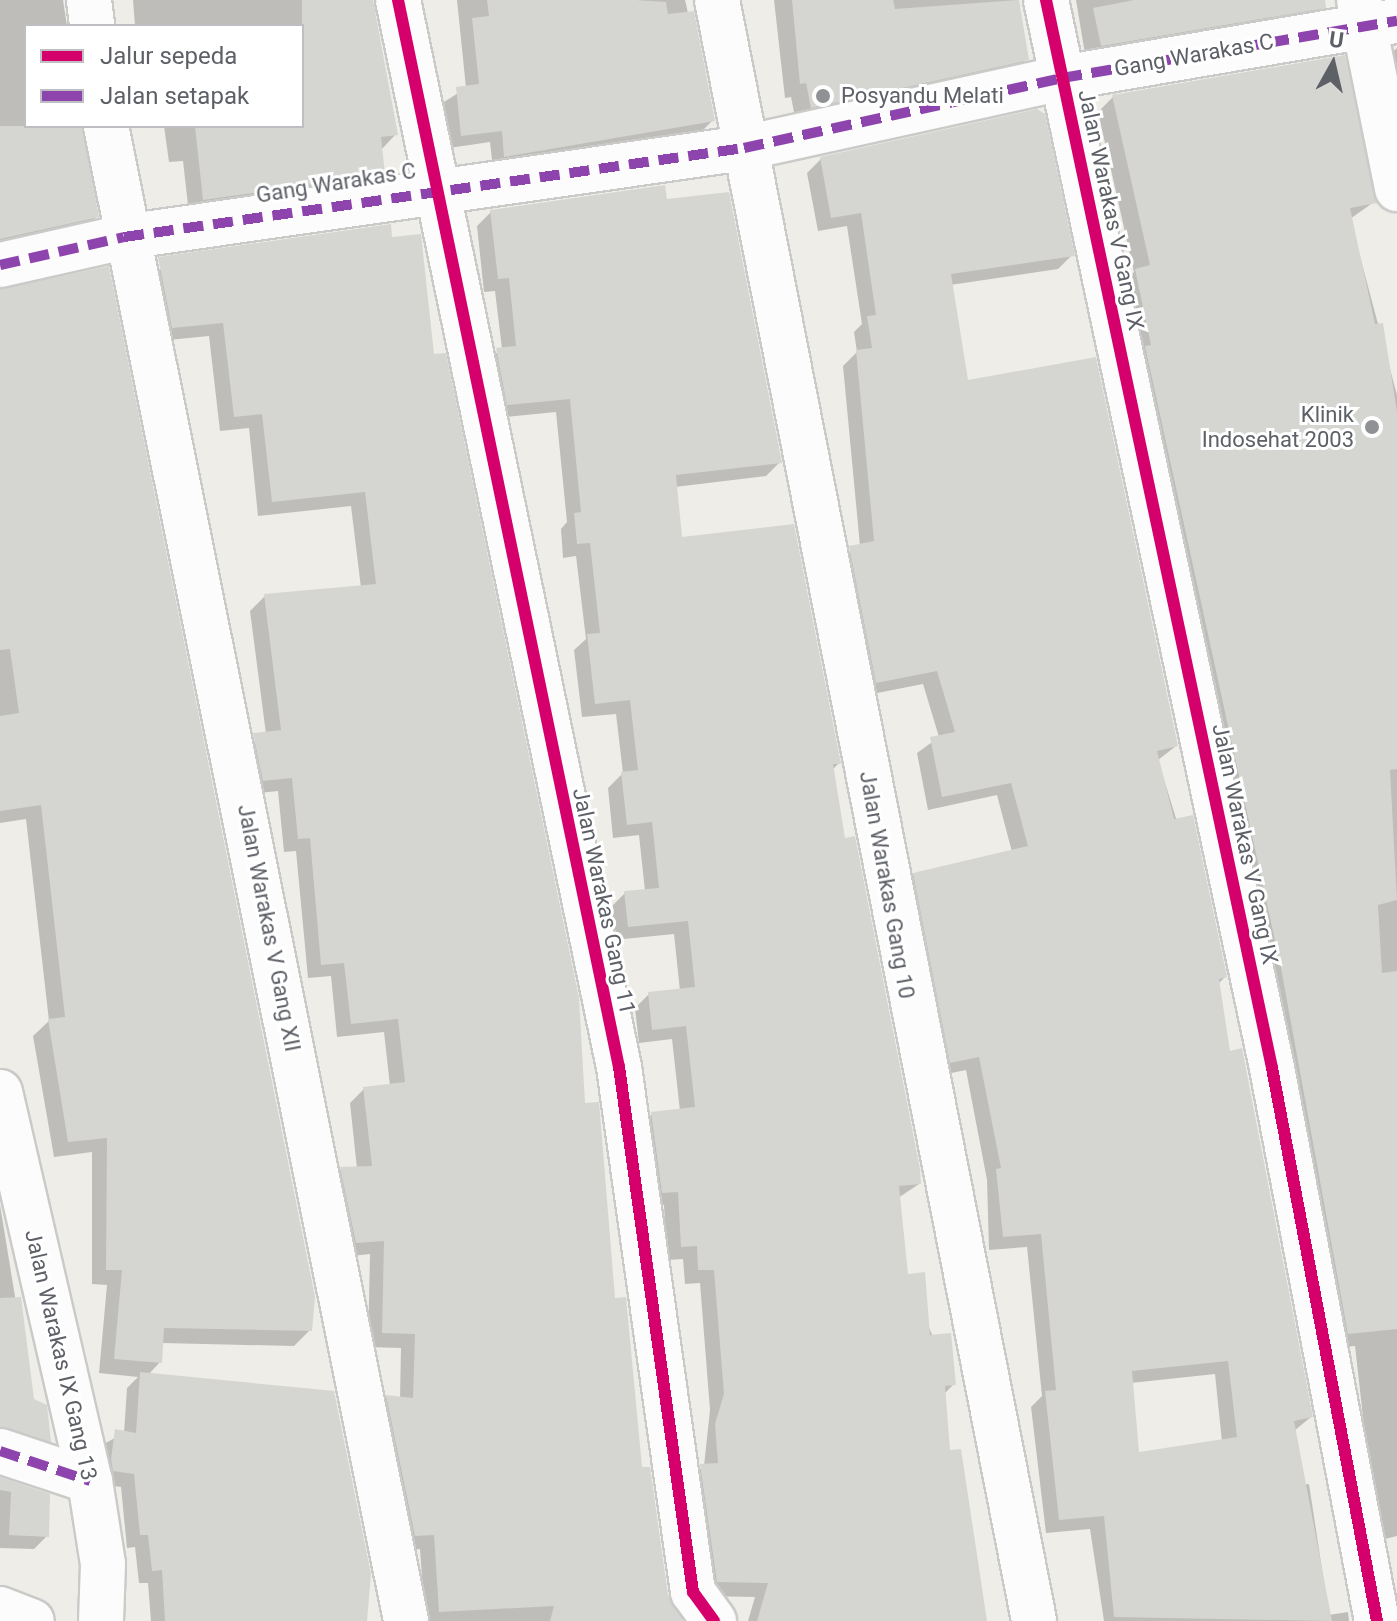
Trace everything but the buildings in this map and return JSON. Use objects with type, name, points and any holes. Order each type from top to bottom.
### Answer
[{"type":"street","points":[[89,0],[92,24]]},
{"type":"street","name":"Jalan Warakas Gang 11","points":[[398,0],[433,188],[619,1067],[693,1592],[714,1621]]},
{"type":"street","name":"Jalan Warakas Gang 10","points":[[717,0],[1034,1621]]},
{"type":"street","name":"Jalan Warakas V Gang IX","points":[[1046,0],[1272,1068],[1377,1621]]},
{"type":"street","points":[[1373,15],[1397,189]]},
{"type":"street","name":"Gang Warakas C","points":[[0,265],[124,237],[433,188],[744,148],[1062,78],[1373,15]]},
{"type":"street","name":"Jalan Warakas V Gang XII","points":[[106,128],[124,237],[177,457],[406,1621]]},
{"type":"street","name":"Jalan Warakas IX Gang 13","points":[[0,1092],[90,1481],[103,1575],[101,1621]]},
{"type":"street","points":[[0,1451],[90,1481]]},
{"type":"street","points":[[0,1609],[32,1621]]},
{"type":"marked path","points":[[0,265],[124,237],[744,148],[1062,78],[1397,21]]},
{"type":"marked path","points":[[0,1451],[90,1481]]},
{"type":"cycle path","points":[[398,0],[619,1067],[693,1592],[714,1621]]},
{"type":"cycle path","points":[[1046,0],[1272,1068],[1377,1621]]},
{"type":"place","name":"Posyandu Melati","points":[[823,96]]},
{"type":"place","name":"Klinik Indosehat 2003","points":[[1372,427]]}]
